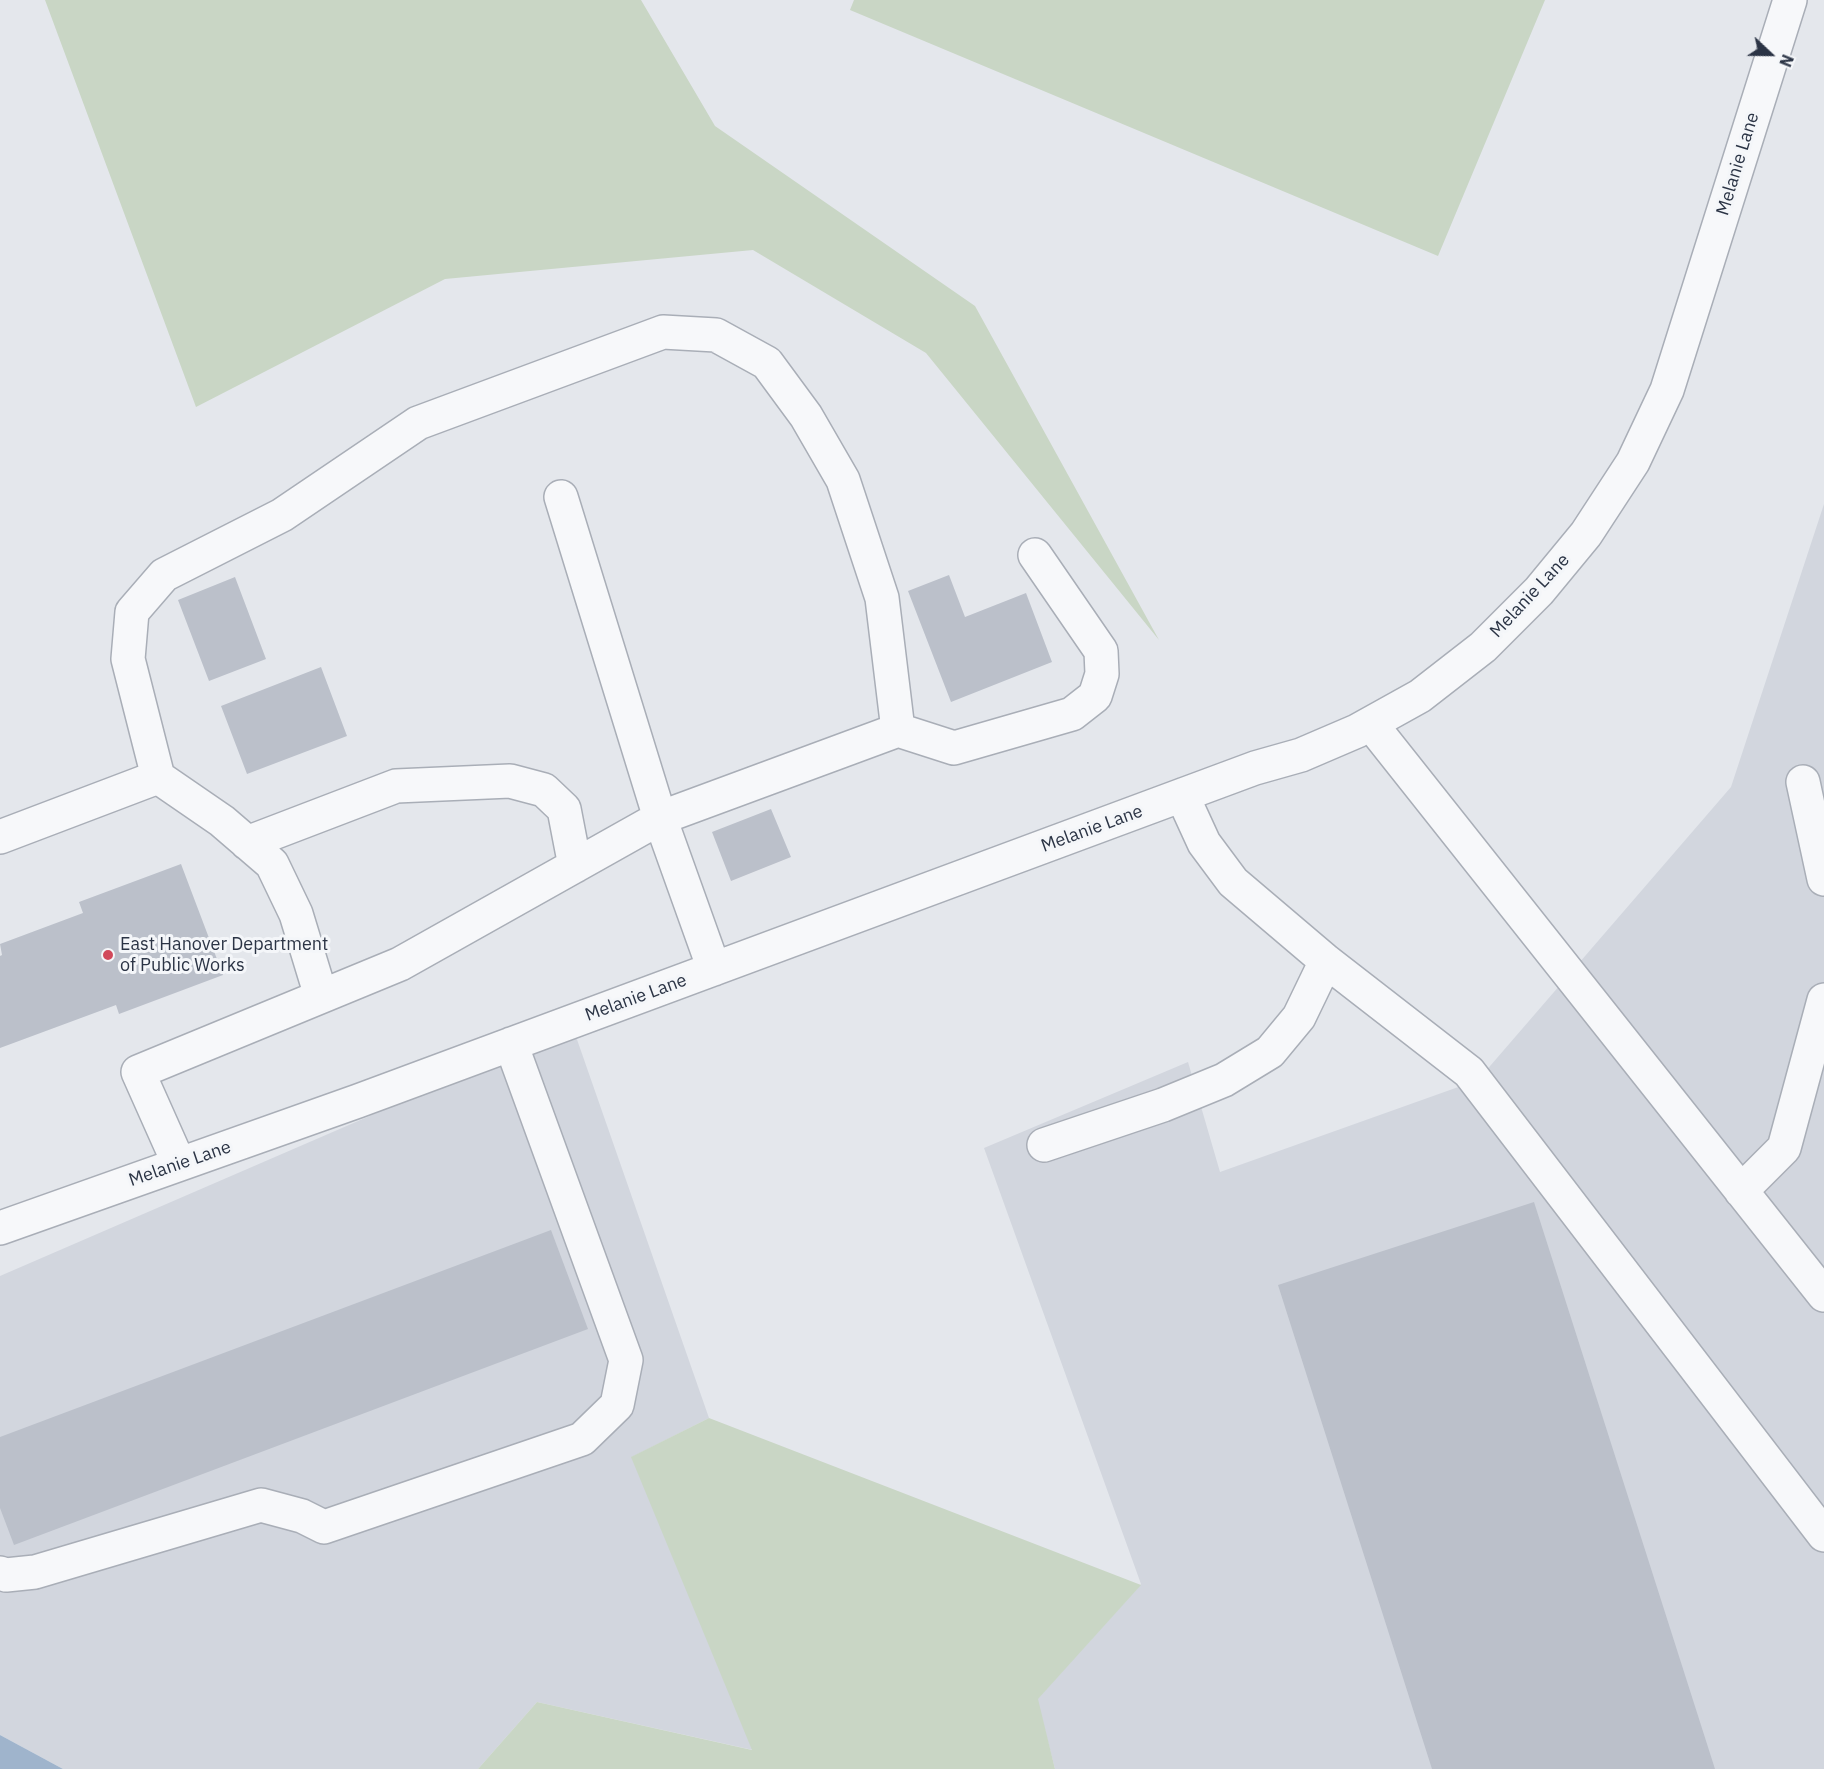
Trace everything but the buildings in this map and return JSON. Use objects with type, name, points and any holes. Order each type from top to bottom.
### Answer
[{"type":"street","name":"Melanie Lane","points":[[0,1227],[510,1044],[1255,768],[1301,755],[1371,724],[1420,696],[1483,647],[1539,591],[1586,534],[1633,462],[1667,390],[1790,0]]},
{"type":"street","points":[[321,996],[296,914],[272,864],[222,821],[158,777],[128,659],[132,612],[164,575],[282,515],[418,423],[663,332],[716,335],[767,363],[806,416],[843,480],[882,598],[898,730]]},
{"type":"street","points":[[561,497],[660,818],[714,969]]},
{"type":"street","points":[[179,1164],[138,1072],[400,964],[660,818],[898,730],[954,748],[1072,714],[1095,696],[1102,674],[1101,651],[1035,555]]},
{"type":"street","points":[[1371,724],[1824,1295]]},
{"type":"street","points":[[0,837],[158,777]]},
{"type":"street","points":[[247,843],[396,786],[510,781],[544,790],[564,809],[575,867]]},
{"type":"street","points":[[1803,782],[1824,879]]},
{"type":"street","points":[[1182,795],[1204,843],[1233,882],[1326,961],[1468,1072],[1824,1535]]},
{"type":"street","points":[[1044,1145],[1173,1101],[1224,1080],[1270,1052],[1299,1017],[1326,961]]},
{"type":"street","points":[[1741,1191],[1784,1148],[1824,1000]]},
{"type":"street","points":[[0,1573],[6,1575],[35,1572],[261,1505],[302,1516],[324,1527],[582,1439],[617,1406],[626,1360],[510,1044]]},
{"type":"shaded area","points":[[1824,504],[1824,1769],[1055,1769],[1037,1699],[1141,1584],[984,1148],[1188,1062],[1220,1172],[1478,1080],[1731,787]]},
{"type":"shaded area","points":[[573,1028],[709,1418],[632,1457],[753,1750],[537,1702],[478,1769],[63,1769],[0,1735],[0,1276]]},
{"type":"green space","points":[[45,0],[641,0],[715,126],[975,306],[1159,640],[926,353],[753,250],[445,279],[196,407]]},
{"type":"green space","points":[[854,0],[1545,0],[1438,256],[850,10]]},
{"type":"green space","points":[[709,1418],[1141,1585],[1038,1699],[1055,1769],[478,1769],[537,1702],[752,1750],[631,1457]]},
{"type":"water","points":[[0,1735],[63,1769],[0,1769]]},
{"type":"place","name":"East Hanover Department of Public Works","points":[[108,955]]}]
